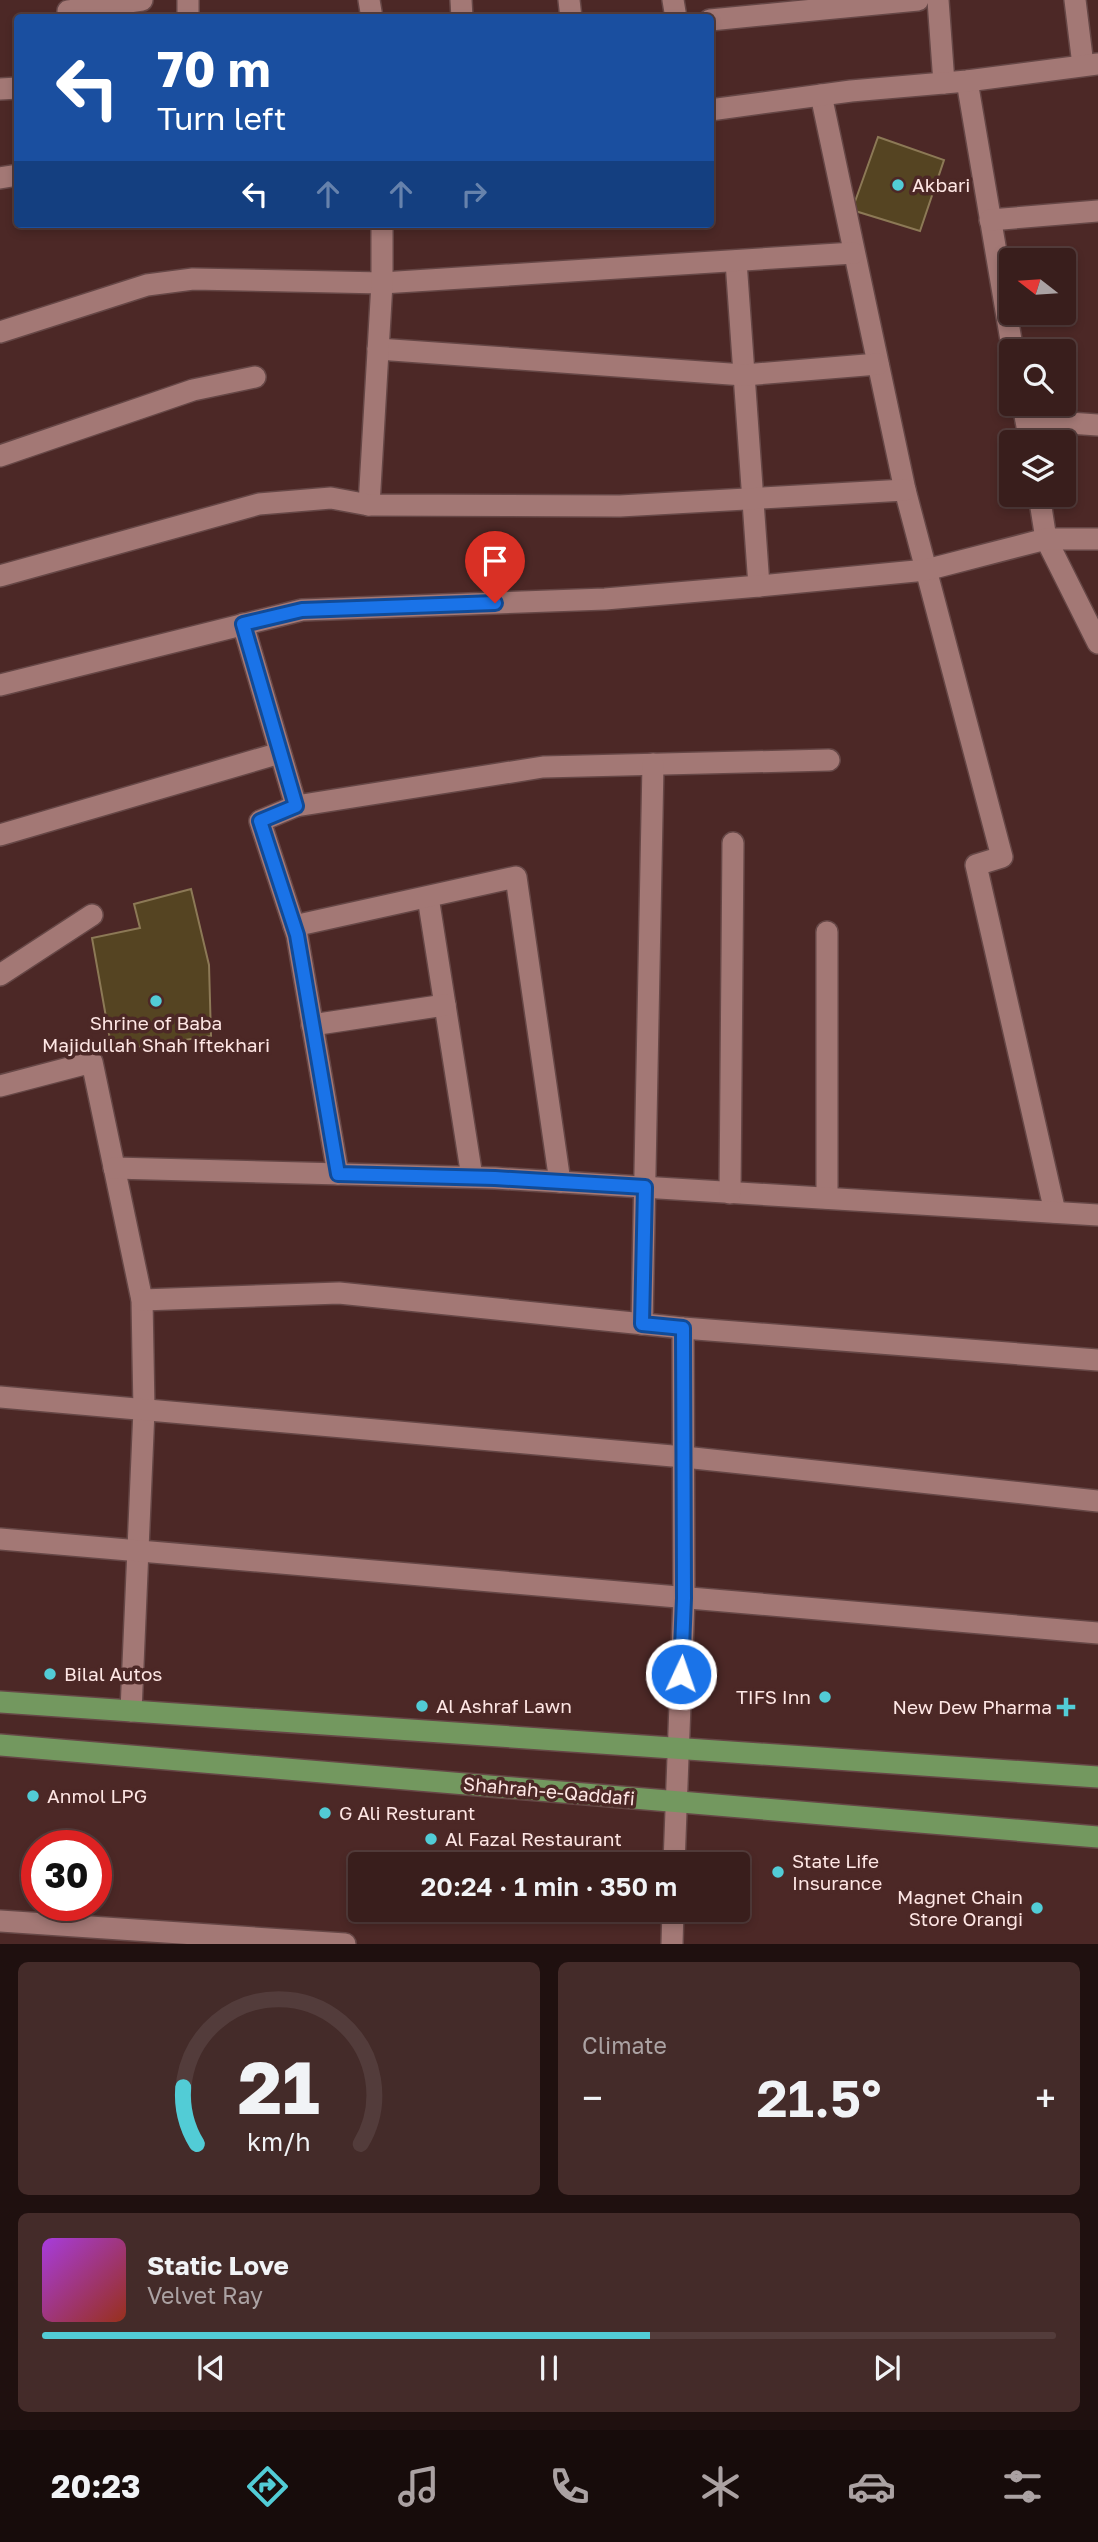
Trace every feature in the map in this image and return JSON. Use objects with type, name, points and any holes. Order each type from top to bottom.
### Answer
[{"type":"main road","points":[[0,1702],[1098,1777]]},
{"type":"main road","name":"Shahrah-e-Qaddafi","points":[[0,1745],[1098,1837]]},
{"type":"street","points":[[68,9],[142,0]]},
{"type":"street","points":[[714,19],[793,6],[918,0]]},
{"type":"street","points":[[938,0],[944,83]]},
{"type":"street","points":[[714,109],[1090,65],[1075,0]]},
{"type":"street","points":[[967,81],[1011,339]]},
{"type":"street","points":[[821,95],[905,490],[1002,857],[976,865],[1055,1212]]},
{"type":"street","points":[[990,220],[1098,211]]},
{"type":"street","points":[[369,505],[382,283],[382,228]]},
{"type":"street","points":[[0,332],[147,285],[193,279],[382,283],[854,253]]},
{"type":"street","points":[[736,261],[759,586]]},
{"type":"street","points":[[378,349],[744,375],[878,364]]},
{"type":"street","points":[[0,456],[193,390],[255,377]]},
{"type":"street","points":[[1047,416],[1098,425]]},
{"type":"street","points":[[0,576],[259,504],[331,498],[369,505],[620,506],[905,490]]},
{"type":"street","points":[[1041,507],[1045,539],[1098,643]]},
{"type":"street","points":[[0,685],[302,610],[605,599],[759,586],[926,570],[1045,539],[1098,539]]},
{"type":"street","points":[[243,624],[296,806]]},
{"type":"street","points":[[0,835],[280,753]]},
{"type":"street","points":[[338,1174],[294,926],[260,821],[296,806],[543,767],[829,760]]},
{"type":"street","points":[[642,1324],[653,764]]},
{"type":"street","points":[[730,1193],[733,843]]},
{"type":"street","points":[[294,926],[516,877],[560,1182]]},
{"type":"street","points":[[428,897],[472,1177]]},
{"type":"street","points":[[0,975],[92,915]]},
{"type":"street","points":[[827,932],[827,1198]]},
{"type":"street","points":[[313,1025],[445,1005]]},
{"type":"street","points":[[0,1086],[92,1062],[142,1300],[144,1410],[131,1711]]},
{"type":"street","points":[[114,1168],[472,1177],[1098,1215]]},
{"type":"street","points":[[142,1300],[339,1293],[683,1328],[1098,1360]]},
{"type":"street","points":[[674,1852],[684,1598],[683,1328]]},
{"type":"street","points":[[0,1397],[684,1457],[1098,1501]]},
{"type":"street","points":[[0,1539],[1098,1633]]},
{"type":"street","points":[[0,1920],[345,1944]]},
{"type":"street","points":[[672,1944],[673,1922]]},
{"type":"building","name":"Akbari","points":[[878,137],[944,160],[920,231],[852,210]]},
{"type":"building","name":"Shrine of Baba Majidullah Shah Iftekhari","points":[[191,889],[209,965],[211,1036],[112,1051],[92,938],[140,928],[134,904]]},
{"type":"place","name":"Akbari","points":[[898,185]]},
{"type":"place","name":"Shrine of Baba Majidullah Shah Iftekhari","points":[[156,1001]]},
{"type":"place","name":"Bilal Autos","points":[[50,1674]]},
{"type":"place","name":"TIFS Inn","points":[[825,1697]]},
{"type":"place","name":"Al Ashraf Lawn","points":[[422,1706]]},
{"type":"place","name":"New Dew Pharma","points":[[1066,1707]]},
{"type":"place","name":"Anmol LPG","points":[[33,1796]]},
{"type":"place","name":"G Ali Resturant","points":[[325,1813]]},
{"type":"place","name":"Al Fazal Restaurant","points":[[431,1839]]},
{"type":"place","name":"State Life Insurance","points":[[778,1872]]},
{"type":"place","name":"Magnet Chain Store Orangi","points":[[1037,1908]]},
{"type":"route","points":[[495,603],[302,610],[243,624],[296,806],[260,821],[297,935],[338,1174],[495,1178],[645,1187],[642,1324],[683,1328],[684,1598],[681,1674]]}]
